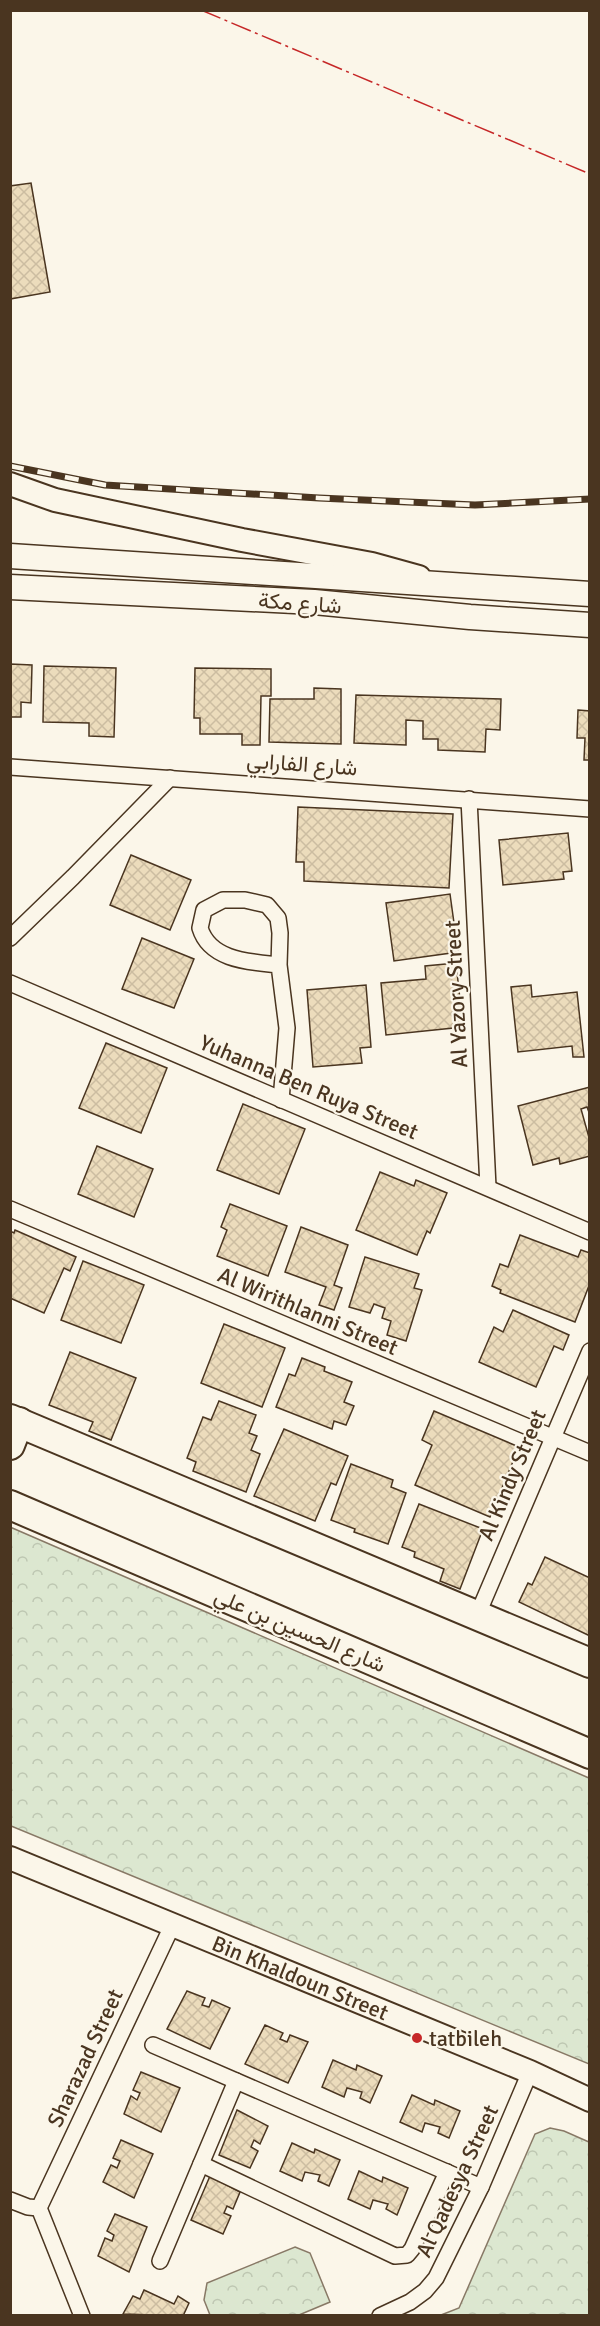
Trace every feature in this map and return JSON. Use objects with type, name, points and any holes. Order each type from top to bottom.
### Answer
[{"type":"highway","points":[[13,1429],[590,1663]]},
{"type":"highway","name":"شارع الحسين بن علي","points":[[10,1505],[590,1754]]},
{"type":"main road","name":"شارع مكة","points":[[10,555],[441,582],[590,594]]},
{"type":"main road","name":"شارع مكة","points":[[10,587],[314,602],[470,617],[590,625]]},
{"type":"street","points":[[10,484],[55,500],[242,540],[372,564],[441,582]]},
{"type":"street","name":"شارع الفارابي","points":[[10,767],[469,798],[590,809]]},
{"type":"street","points":[[10,938],[170,778]]},
{"type":"street","name":"Al Yazory Street","points":[[469,798],[488,1187]]},
{"type":"street","points":[[279,965],[237,958],[211,947],[200,928],[204,910],[223,900],[245,900],[267,905],[278,918],[279,965],[287,1028],[281,1100]]},
{"type":"street","name":"Yuhanna Ben Ruya Street","points":[[10,983],[590,1232]]},
{"type":"street","name":"Al Wirithlanni Street","points":[[10,1209],[590,1453]]},
{"type":"street","name":"Al Kindy Street","points":[[477,1616],[551,1438],[590,1352]]},
{"type":"street","name":"Bin Khaldoun Street","points":[[10,1858],[530,2072],[590,2100]]},
{"type":"street","name":"Sharazad Street","points":[[39,2208],[172,1926]]},
{"type":"street","points":[[153,2045],[481,2187]]},
{"type":"street","name":"Al Qadesya Street","points":[[380,2316],[410,2302],[425,2291],[436,2278],[481,2187],[530,2072]]},
{"type":"street","points":[[160,2261],[236,2081]]},
{"type":"street","points":[[201,2164],[395,2256],[408,2254],[412,2249],[447,2172]]},
{"type":"street","points":[[10,2200],[28,2208],[39,2208],[82,2316]]},
{"type":"green space","points":[[10,1527],[589,1778],[589,2064],[11,1826]]},
{"type":"green space","points":[[550,2128],[564,2131],[589,2142],[589,2315],[441,2315],[459,2308],[535,2134]]},
{"type":"green space","points":[[295,2247],[310,2253],[330,2302],[299,2315],[210,2315],[204,2300],[207,2283]]},
{"type":"building","points":[[31,183],[50,292],[10,299],[10,186]]},
{"type":"building","points":[[10,664],[32,665],[31,703],[21,702],[21,717],[10,717]]},
{"type":"building","points":[[44,666],[116,668],[114,737],[89,736],[89,723],[43,722]]},
{"type":"building","points":[[195,668],[271,669],[271,696],[261,696],[260,745],[242,745],[242,734],[200,734],[200,718],[194,718]]},
{"type":"building","points":[[314,688],[341,689],[341,744],[269,742],[270,699],[314,699]]},
{"type":"building","points":[[356,695],[501,699],[500,730],[486,729],[485,752],[438,750],[438,739],[423,739],[423,721],[406,720],[406,745],[354,743]]},
{"type":"building","points":[[578,710],[590,711],[590,760],[584,760],[585,738],[577,738]]},
{"type":"building","points":[[298,807],[453,814],[449,888],[304,881],[304,862],[296,862]]},
{"type":"building","points":[[568,833],[572,871],[563,872],[564,879],[503,885],[499,840]]},
{"type":"building","points":[[131,855],[191,880],[170,930],[110,905]]},
{"type":"building","points":[[450,894],[458,952],[394,961],[386,903]]},
{"type":"building","points":[[142,938],[194,959],[174,1008],[122,989]]},
{"type":"building","points":[[456,963],[463,1027],[386,1035],[381,983],[426,979],[425,966]]},
{"type":"building","points":[[366,985],[371,1047],[360,1048],[362,1063],[313,1067],[307,990]]},
{"type":"building","points":[[531,985],[532,997],[577,992],[584,1057],[573,1057],[572,1046],[518,1052],[511,987]]},
{"type":"building","points":[[106,1043],[167,1068],[141,1133],[79,1108]]},
{"type":"building","points":[[590,1087],[590,1115],[587,1107],[581,1109],[590,1141],[590,1156],[560,1164],[559,1158],[533,1165],[518,1106]]},
{"type":"building","points":[[243,1104],[305,1129],[279,1194],[217,1170]]},
{"type":"building","points":[[97,1146],[153,1169],[134,1217],[78,1194]]},
{"type":"building","points":[[380,1172],[414,1186],[416,1180],[447,1193],[430,1233],[427,1231],[417,1255],[356,1230]]},
{"type":"building","points":[[230,1204],[287,1226],[268,1276],[217,1256],[227,1230],[221,1227]]},
{"type":"building","points":[[301,1227],[348,1245],[334,1285],[342,1288],[334,1310],[319,1305],[326,1287],[285,1272]]},
{"type":"building","points":[[15,1230],[76,1257],[70,1271],[64,1268],[44,1313],[10,1298],[10,1231],[14,1233]]},
{"type":"building","points":[[520,1235],[578,1257],[581,1250],[590,1253],[590,1283],[575,1322],[500,1293],[501,1290],[492,1286],[500,1264],[508,1267]]},
{"type":"building","points":[[365,1257],[419,1274],[414,1288],[422,1290],[406,1341],[387,1335],[391,1321],[382,1318],[385,1308],[374,1304],[370,1313],[349,1307]]},
{"type":"building","points":[[83,1261],[144,1285],[121,1343],[61,1320]]},
{"type":"building","points":[[513,1310],[569,1335],[563,1350],[554,1346],[536,1387],[479,1362],[494,1327],[503,1332]]},
{"type":"building","points":[[224,1324],[285,1348],[262,1407],[201,1383]]},
{"type":"building","points":[[70,1352],[136,1378],[111,1440],[89,1431],[93,1422],[49,1405]]},
{"type":"building","points":[[302,1358],[325,1367],[324,1371],[352,1382],[344,1402],[354,1406],[346,1425],[334,1421],[332,1429],[276,1407],[289,1374],[295,1376]]},
{"type":"building","points":[[219,1401],[256,1415],[249,1433],[257,1436],[251,1450],[260,1454],[246,1492],[193,1471],[196,1462],[187,1458],[203,1417],[211,1420]]},
{"type":"building","points":[[434,1411],[519,1447],[490,1517],[415,1485],[432,1445],[422,1440]]},
{"type":"building","points":[[284,1429],[348,1456],[336,1485],[331,1483],[315,1521],[254,1496]]},
{"type":"building","points":[[351,1464],[393,1480],[391,1487],[406,1493],[388,1544],[354,1532],[355,1529],[331,1520]]},
{"type":"building","points":[[419,1504],[483,1529],[460,1589],[440,1581],[444,1569],[414,1557],[415,1552],[402,1547]]},
{"type":"building","points":[[545,1557],[590,1578],[590,1636],[519,1602],[528,1583],[532,1585]]},
{"type":"building","points":[[187,1991],[205,1998],[202,2005],[209,2007],[212,2000],[230,2008],[210,2049],[167,2029]]},
{"type":"building","points":[[265,2025],[283,2033],[280,2039],[287,2042],[290,2035],[308,2042],[288,2083],[245,2064]]},
{"type":"building","points":[[333,2060],[356,2070],[357,2065],[382,2076],[370,2103],[360,2098],[362,2092],[347,2088],[344,2097],[322,2087]]},
{"type":"building","points":[[141,2072],[180,2088],[161,2132],[124,2114],[131,2096],[137,2100],[140,2093],[133,2090]]},
{"type":"building","points":[[412,2095],[434,2105],[435,2100],[460,2111],[449,2138],[438,2133],[440,2127],[425,2123],[422,2132],[400,2122]]},
{"type":"building","points":[[237,2110],[268,2126],[260,2144],[254,2140],[251,2147],[258,2151],[250,2168],[219,2155]]},
{"type":"building","points":[[121,2140],[153,2154],[134,2198],[103,2182],[111,2165],[117,2168],[120,2161],[113,2158]]},
{"type":"building","points":[[292,2143],[314,2153],[315,2149],[340,2160],[329,2186],[318,2181],[320,2175],[305,2172],[302,2181],[280,2171]]},
{"type":"building","points":[[359,2171],[382,2182],[383,2177],[408,2188],[397,2215],[386,2209],[388,2204],[373,2200],[370,2209],[348,2199]]},
{"type":"building","points":[[210,2176],[240,2192],[233,2209],[227,2206],[224,2213],[231,2216],[223,2234],[191,2220]]},
{"type":"building","points":[[115,2214],[147,2227],[129,2272],[98,2256],[105,2238],[112,2241],[114,2235],[107,2231]]},
{"type":"building","points":[[144,2290],[174,2304],[178,2296],[189,2303],[183,2316],[123,2314],[133,2296],[140,2299]]},
{"type":"railway","points":[[10,466],[105,485],[319,498],[475,505],[590,499]]},
{"type":"power","points":[[201,10],[590,174]]},
{"type":"place","name":"tatbileh","points":[[417,2038]]}]
